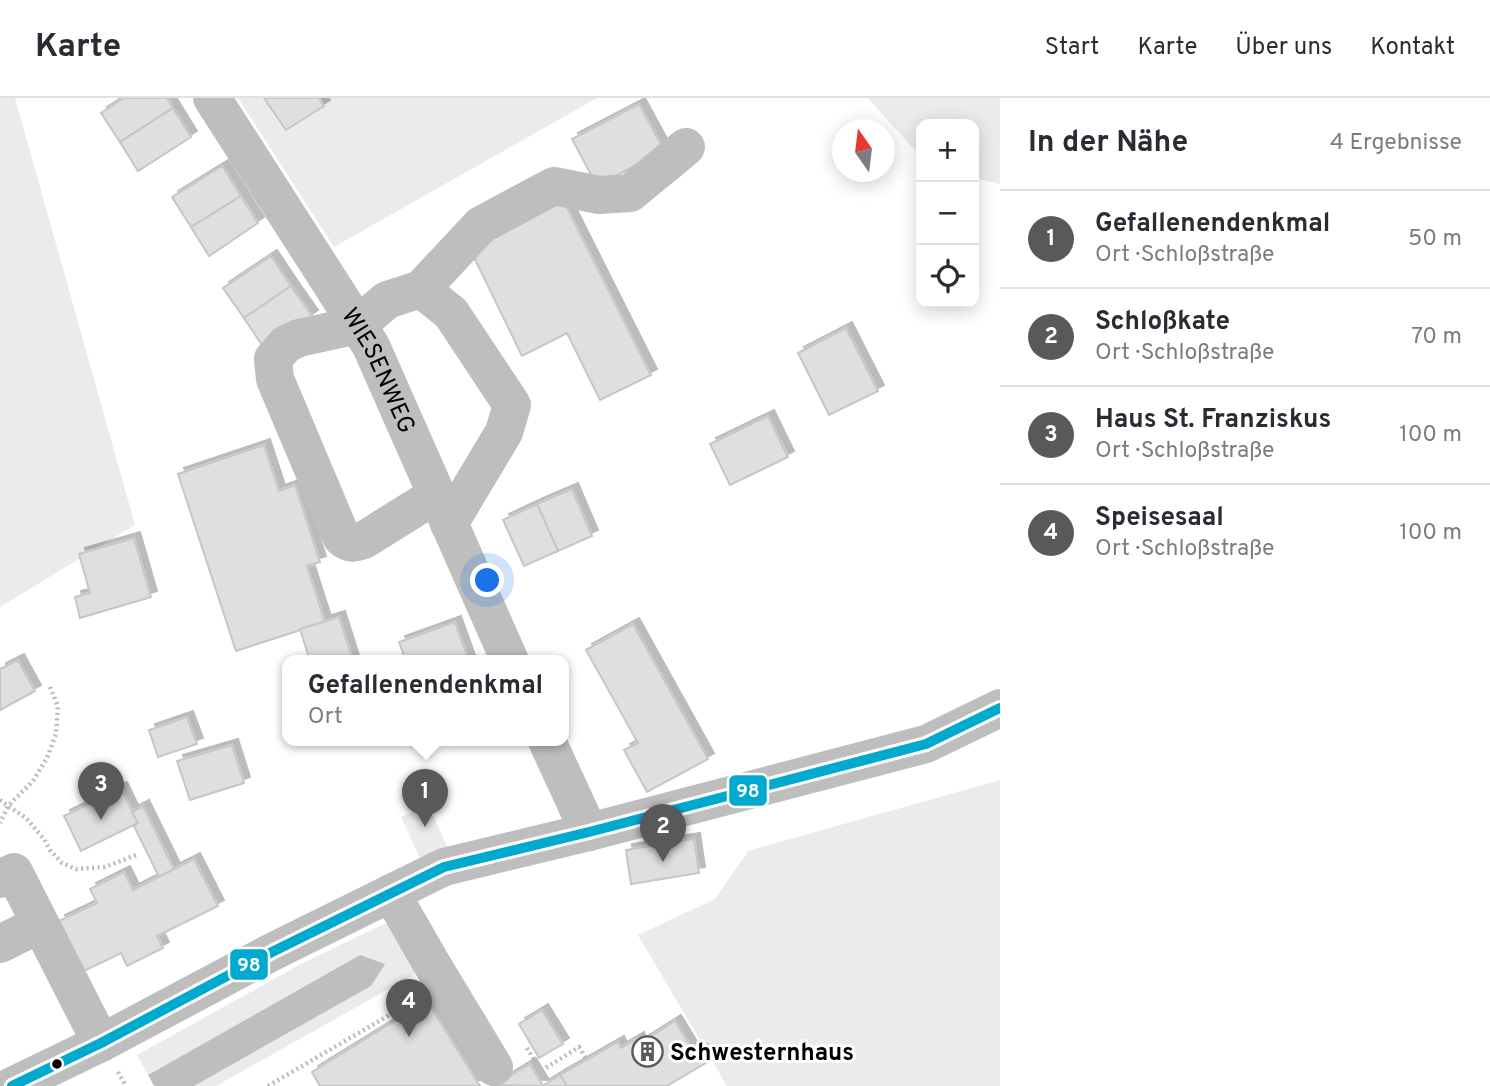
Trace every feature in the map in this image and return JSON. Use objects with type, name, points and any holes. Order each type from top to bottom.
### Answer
[{"type":"street","name":"WIESENWEG","points":[[212,98],[371,346],[507,655]]},
{"type":"street","points":[[421,289],[451,313],[512,405],[505,432],[443,509],[364,540],[347,542],[342,538],[275,379],[273,359],[278,351],[299,338],[358,325],[387,300],[421,289],[481,225],[554,186],[599,195],[630,193],[686,146]]},
{"type":"street","points":[[12,1086],[444,867],[926,744],[1000,708]]},
{"type":"street","points":[[549,746],[589,832]]},
{"type":"street","points":[[7,875],[40,924],[101,1043]]},
{"type":"street","points":[[391,893],[494,1066]]},
{"type":"street","points":[[0,944],[40,924]]},
{"type":"path","points":[[0,823],[8,806],[33,781],[47,758],[56,734],[58,706],[50,687]]},
{"type":"path","points":[[0,800],[26,818],[62,863],[76,869],[104,867],[136,855]]},
{"type":"path","points":[[268,1086],[428,958]]},
{"type":"path","points":[[494,1066],[526,1047],[541,1071],[579,1048],[587,1060]]},
{"type":"shaded area","points":[[0,98],[15,98],[135,525],[0,607]]},
{"type":"shaded area","points":[[238,98],[597,98],[334,247]]},
{"type":"shaded area","points":[[868,98],[1000,98],[1000,184],[979,179],[979,119],[916,119],[916,151],[895,128],[895,119],[887,119]]},
{"type":"shaded area","points":[[1000,780],[1000,1086],[727,1086],[638,935],[715,899],[748,851]]},
{"type":"shaded area","points":[[428,805],[448,848],[421,860],[401,817]]},
{"type":"shaded area","points":[[390,921],[419,972],[216,1086],[194,1086],[371,986],[360,955],[148,1075],[137,1055],[299,965]]},
{"type":"shaded area","points":[[360,955],[385,964],[371,986],[194,1086],[154,1086],[148,1075]]},
{"type":"building","points":[[124,98],[167,98],[173,108],[120,142],[101,113]]},
{"type":"building","points":[[264,98],[319,98],[324,106],[286,130]]},
{"type":"building","points":[[639,104],[664,150],[597,186],[572,139]]},
{"type":"building","points":[[173,108],[191,137],[138,171],[120,142]]},
{"type":"building","points":[[222,166],[241,196],[191,227],[172,197]]},
{"type":"building","points":[[241,196],[258,223],[209,256],[191,227]]},
{"type":"building","points":[[562,198],[651,375],[600,400],[567,333],[522,356],[468,245]]},
{"type":"building","points":[[271,256],[291,286],[244,318],[223,288]]},
{"type":"building","points":[[291,286],[312,316],[264,348],[244,318]]},
{"type":"building","points":[[846,328],[878,391],[829,415],[798,353]]},
{"type":"building","points":[[768,416],[788,457],[730,485],[710,444]]},
{"type":"building","points":[[264,445],[279,491],[295,485],[320,562],[307,566],[325,622],[236,651],[178,474]]},
{"type":"building","points":[[572,489],[592,536],[558,551],[537,504]]},
{"type":"building","points":[[537,504],[558,551],[524,566],[503,520]]},
{"type":"building","points":[[134,538],[151,597],[80,618],[75,597],[90,593],[79,554]]},
{"type":"building","points":[[339,617],[351,655],[308,655],[300,629]]},
{"type":"building","points":[[455,622],[467,655],[404,655],[399,642]]},
{"type":"building","points":[[633,624],[708,759],[647,792],[624,750],[638,743],[586,650]]},
{"type":"building","points":[[18,660],[35,691],[0,710],[0,669]]},
{"type":"building","points":[[187,717],[197,744],[158,757],[149,730]]},
{"type":"building","points":[[232,745],[244,783],[190,800],[177,761]]},
{"type":"building","points":[[121,788],[138,823],[81,851],[64,816]]},
{"type":"building","points":[[143,806],[174,869],[159,877],[134,826],[138,823],[132,812]]},
{"type":"building","points":[[694,839],[699,873],[631,884],[626,850]]},
{"type":"building","points":[[194,859],[218,906],[157,936],[163,948],[127,966],[121,953],[84,971],[59,921],[97,903],[90,889],[124,872],[133,890]]},
{"type":"building","points":[[427,1001],[480,1086],[320,1086],[312,1072]]},
{"type":"building","points":[[542,1010],[563,1044],[539,1058],[519,1024]]},
{"type":"building","name":"Schwesternhaus","points":[[675,1021],[695,1054],[702,1050],[709,1061],[667,1086],[567,1086],[560,1075],[618,1042],[621,1048],[638,1038],[640,1043]]},
{"type":"building","points":[[530,1064],[543,1086],[495,1085]]},
{"type":"building","points":[[560,1075],[567,1086],[543,1086],[544,1085]]},
{"type":"transit line","name":"98","points":[[12,1086],[444,867],[926,744],[1000,708]]},
{"type":"place","name":"Haus St. Franziskus","points":[[101,820]]},
{"type":"place","name":"Gefallenendenkmal","points":[[425,827]]},
{"type":"place","name":"Schloßkate","points":[[663,862]]},
{"type":"place","name":"Speisesaal","points":[[409,1037]]},
{"type":"place","name":"Schwesternhaus","points":[[647,1052]]}]
